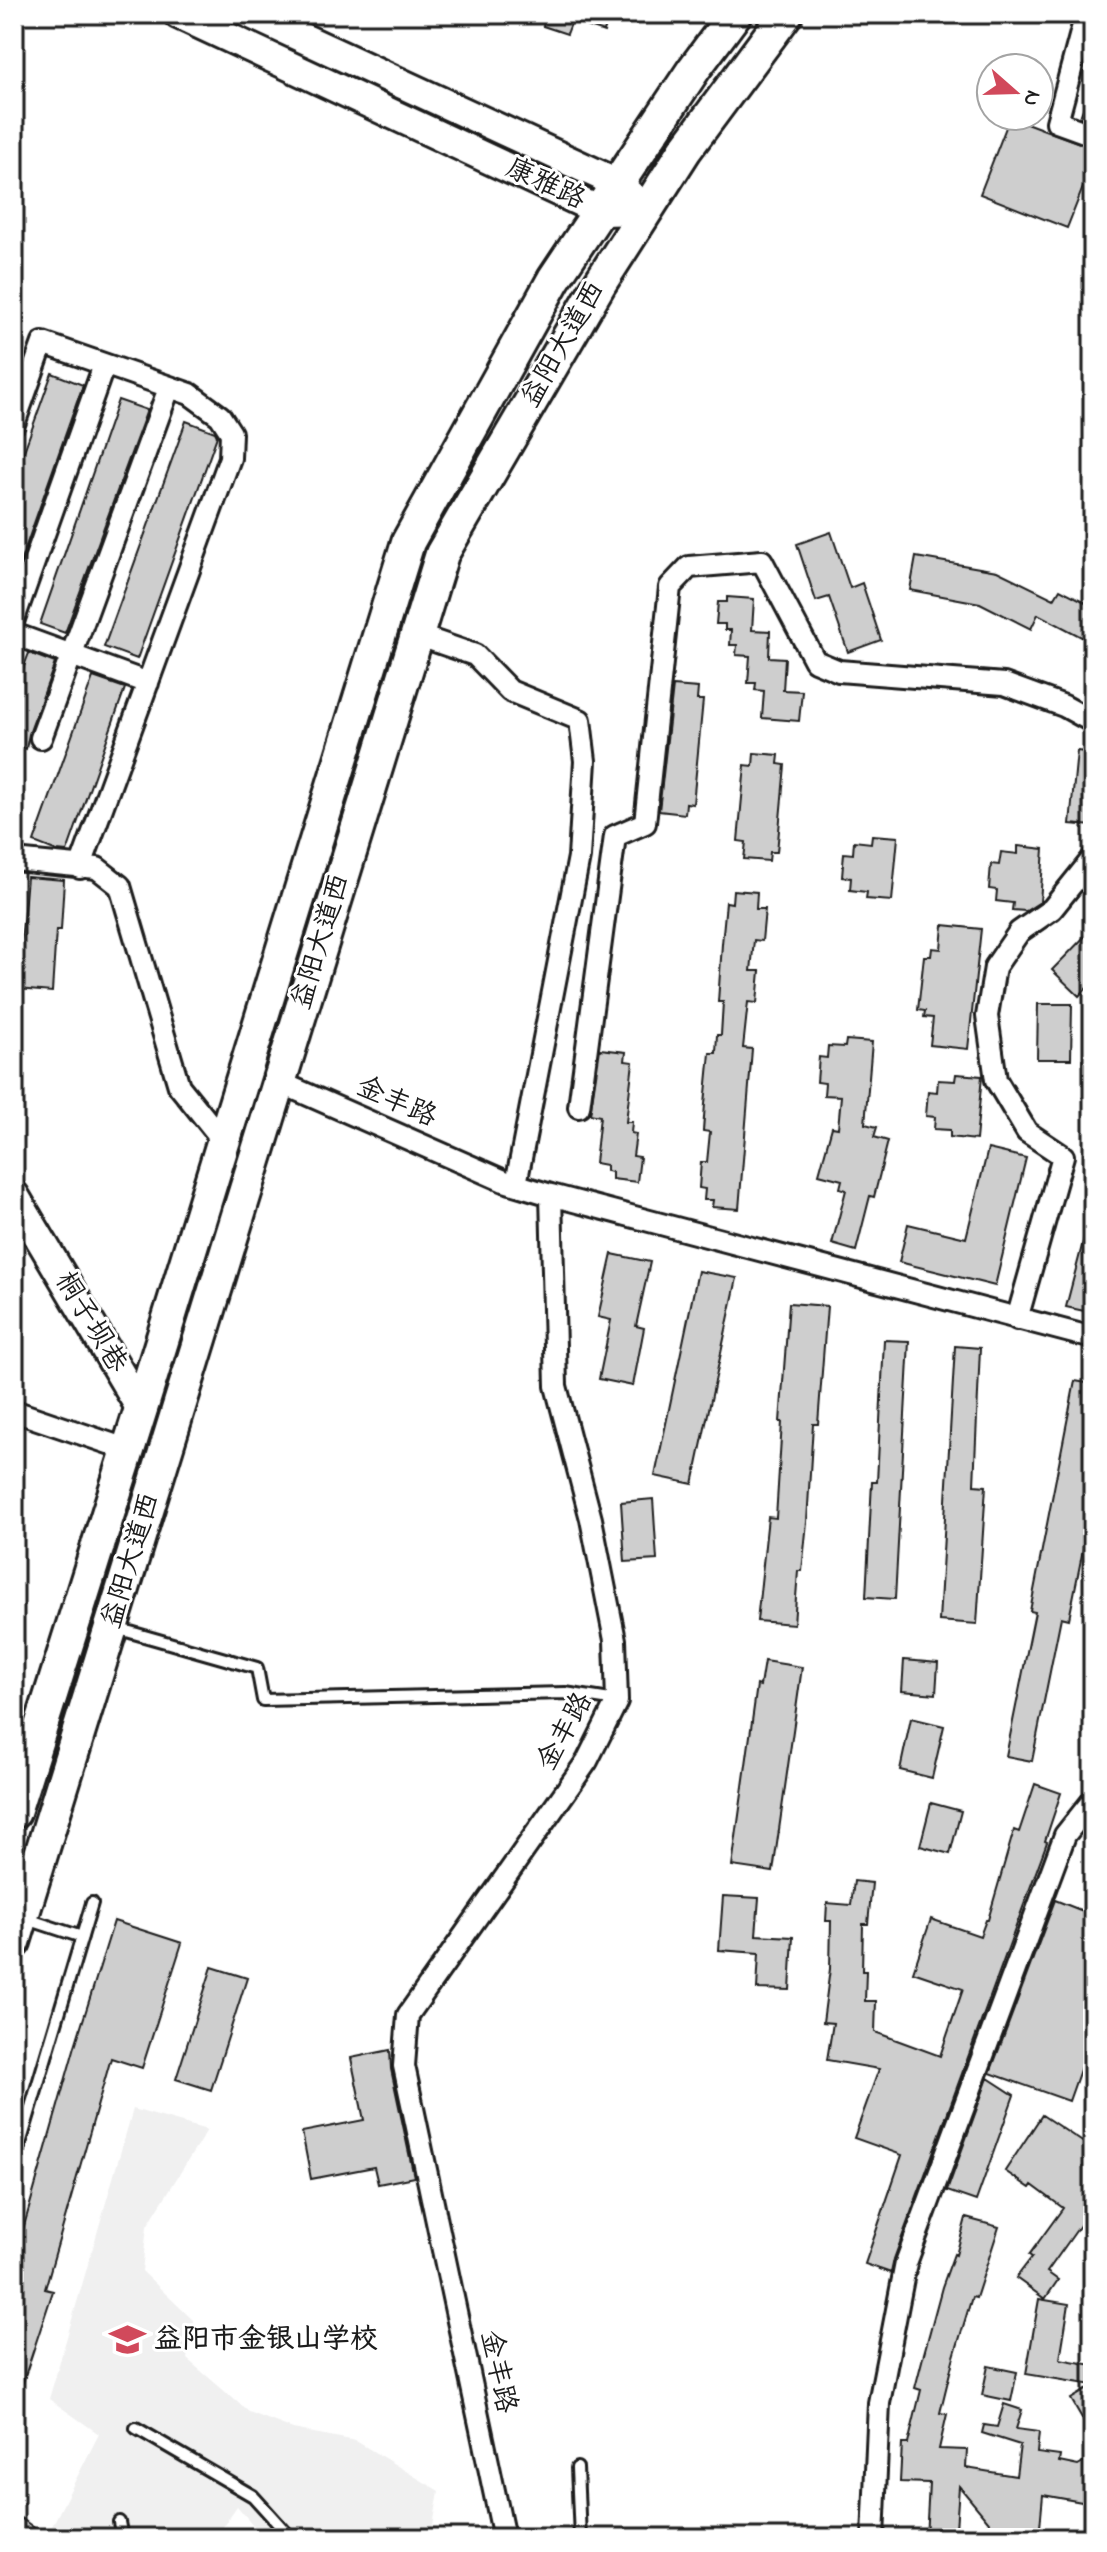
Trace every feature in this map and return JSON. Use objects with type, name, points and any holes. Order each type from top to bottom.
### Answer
[{"type":"main road","name":"康雅路","points":[[178,14],[600,211],[646,210]]},
{"type":"main road","name":"康雅路","points":[[251,14],[617,183],[646,210]]},
{"type":"main road","name":"益阳大道西","points":[[14,1809],[129,1450],[408,542],[554,279],[735,14]]},
{"type":"main road","name":"益阳大道西","points":[[18,1929],[442,554],[646,210],[685,150],[786,14]]},
{"type":"main road","name":"桐子坝巷","points":[[14,1195],[141,1409]]},
{"type":"street","points":[[1086,14],[1057,122],[1093,135]]},
{"type":"street","points":[[14,424],[43,343],[190,394],[220,416],[231,433],[230,458],[80,868]]},
{"type":"street","points":[[14,619],[104,365]]},
{"type":"street","points":[[41,738],[169,388]]},
{"type":"street","points":[[579,1107],[615,836],[645,823],[670,587],[689,567],[762,561],[815,661],[839,671],[1004,684],[1064,706],[1093,722]]},
{"type":"street","points":[[14,634],[148,683]]},
{"type":"street","points":[[417,635],[475,655],[510,691],[580,720],[585,761],[579,857],[516,1184]]},
{"type":"street","points":[[1017,1319],[1063,1156],[1027,1132],[996,1080],[987,1016],[995,967],[1019,932],[1052,909],[1093,858]]},
{"type":"street","points":[[14,860],[97,868],[120,886],[179,1086],[224,1142]]},
{"type":"street","name":"金丰路","points":[[279,1082],[516,1184],[551,1195],[556,1386],[591,1519],[615,1640],[617,1701],[587,1761],[408,2015],[404,2066],[504,2538]]},
{"type":"street","points":[[551,1195],[1093,1338]]},
{"type":"street","points":[[14,1411],[129,1450]]},
{"type":"street","points":[[873,2538],[879,2403],[906,2263],[1065,1835],[1093,1800]]},
{"type":"lane","points":[[112,1627],[257,1668],[263,1700],[565,1693],[617,1701]]},
{"type":"lane","points":[[14,2164],[92,1903]]},
{"type":"lane","points":[[18,1929],[82,1937]]},
{"type":"lane","points":[[136,2428],[253,2496],[291,2538]]},
{"type":"lane","points":[[577,2468],[580,2538]]},
{"type":"lane","points":[[119,2522],[122,2538]]},
{"type":"shaded area","name":"益阳市金银山学校","points":[[133,2109],[207,2130],[147,2226],[142,2271],[194,2321],[187,2359],[249,2412],[293,2429],[356,2441],[439,2491],[431,2538],[264,2538],[237,2506],[215,2538],[46,2538],[99,2434],[49,2399]]},
{"type":"building","points":[[547,14],[610,14],[604,32],[572,21],[567,34],[543,26]]},
{"type":"building","points":[[1093,87],[1093,121],[1080,117]]},
{"type":"building","points":[[1004,132],[1050,132],[1093,148],[1093,162],[1067,228],[980,194]]},
{"type":"building","points":[[52,373],[83,385],[15,577],[14,479]]},
{"type":"building","points":[[118,400],[147,410],[65,633],[40,624]]},
{"type":"building","points":[[186,421],[215,432],[217,436],[137,659],[104,647]]},
{"type":"building","points":[[831,532],[850,588],[862,583],[881,640],[848,652],[829,597],[816,601],[797,544]]},
{"type":"building","points":[[916,557],[997,571],[1054,599],[1060,589],[1093,606],[1093,643],[1038,614],[1031,629],[980,603],[910,590]]},
{"type":"building","points":[[727,597],[754,599],[752,630],[770,631],[769,657],[785,658],[783,690],[802,691],[799,721],[762,718],[764,691],[755,690],[756,683],[748,683],[750,656],[736,655],[737,645],[730,645],[731,630],[725,630],[725,624],[716,624],[718,602],[727,602]]},
{"type":"building","points":[[29,653],[55,663],[26,749],[14,745],[14,693]]},
{"type":"building","points":[[93,677],[125,688],[67,852],[57,851],[34,842]]},
{"type":"building","points":[[673,686],[698,688],[697,700],[703,700],[693,804],[686,803],[685,814],[659,811]]},
{"type":"building","points":[[1077,751],[1093,753],[1093,826],[1070,824]]},
{"type":"building","points":[[754,753],[779,755],[778,764],[785,765],[777,852],[770,852],[769,861],[744,859],[746,842],[738,841],[745,765],[753,766]]},
{"type":"building","points":[[872,835],[898,837],[892,901],[866,899],[867,892],[850,890],[851,878],[842,877],[844,853],[853,854],[854,841],[871,843]]},
{"type":"building","points":[[1018,846],[1044,849],[1040,902],[1026,911],[1012,910],[1013,903],[996,901],[997,890],[989,889],[991,864],[999,865],[1001,852],[1018,854]]},
{"type":"building","points":[[27,877],[64,880],[61,930],[56,930],[52,992],[17,989]]},
{"type":"building","points":[[733,890],[757,892],[756,909],[765,909],[762,941],[754,940],[751,971],[760,971],[757,1003],[748,1002],[743,1048],[752,1049],[739,1209],[712,1207],[713,1200],[704,1200],[705,1189],[699,1188],[701,1162],[707,1162],[710,1132],[703,1131],[710,1053],[716,1053],[717,1035],[721,1035],[723,1002],[718,1002],[726,902],[732,903]]},
{"type":"building","points":[[943,925],[981,929],[968,1049],[930,1045],[933,1018],[924,1017],[925,1011],[918,1010],[924,956],[931,956],[932,948],[941,949]]},
{"type":"building","points":[[1093,928],[1093,982],[1079,996],[1052,970]]},
{"type":"building","points":[[1038,1004],[1072,1004],[1071,1059],[1037,1059]]},
{"type":"building","points":[[846,1040],[872,1042],[865,1124],[877,1127],[874,1137],[888,1141],[856,1251],[832,1244],[846,1190],[840,1188],[842,1180],[819,1174],[832,1127],[838,1128],[841,1096],[824,1095],[825,1083],[817,1082],[819,1057],[827,1058],[828,1046],[845,1047]]},
{"type":"building","points":[[600,1049],[626,1052],[625,1061],[633,1062],[626,1122],[632,1122],[631,1133],[636,1134],[633,1156],[640,1157],[637,1182],[612,1179],[612,1172],[606,1171],[606,1165],[595,1163],[600,1116],[590,1114]]},
{"type":"building","points":[[956,1074],[982,1076],[976,1140],[950,1137],[950,1130],[934,1129],[935,1117],[926,1116],[928,1091],[937,1092],[938,1080],[955,1081]]},
{"type":"building","points":[[988,1149],[1026,1158],[995,1286],[899,1262],[908,1224],[966,1238]]},
{"type":"building","points":[[1088,1223],[1093,1224],[1093,1313],[1066,1307]]},
{"type":"building","points":[[612,1254],[650,1262],[636,1326],[644,1328],[633,1386],[599,1379],[611,1320],[598,1317]]},
{"type":"building","points":[[698,1271],[737,1278],[693,1484],[655,1476]]},
{"type":"building","points":[[789,1303],[827,1306],[818,1424],[813,1424],[807,1522],[802,1571],[798,1571],[794,1624],[757,1621],[768,1517],[776,1518]]},
{"type":"building","points":[[884,1340],[909,1341],[895,1599],[866,1597],[872,1482],[877,1482]]},
{"type":"building","points":[[955,1346],[980,1348],[974,1485],[986,1486],[977,1624],[939,1621]]},
{"type":"building","points":[[1075,1381],[1093,1384],[1093,1485],[1087,1515],[1090,1515],[1069,1619],[1061,1617],[1032,1761],[1006,1756],[1035,1612],[1030,1611]]},
{"type":"building","points":[[653,1499],[657,1560],[625,1562],[621,1502]]},
{"type":"building","points":[[904,1660],[938,1663],[936,1694],[902,1691]]},
{"type":"building","points":[[764,1661],[802,1667],[773,1872],[732,1866],[757,1685],[760,1686]]},
{"type":"building","points":[[911,1718],[944,1726],[932,1778],[900,1770]]},
{"type":"building","points":[[1035,1784],[1061,1793],[1047,1842],[891,2273],[865,2264],[902,2155],[854,2138],[879,2069],[827,2060],[833,2023],[823,2022],[830,1969],[831,1921],[826,1921],[827,1903],[851,1905],[854,1881],[872,1883],[868,1924],[863,1924],[862,1971],[866,1971],[865,2001],[876,2001],[875,2032],[940,2056],[963,1989],[913,1972],[931,1919],[980,1936],[988,1920],[1014,1830],[1019,1832]]},
{"type":"building","points":[[931,1803],[961,1811],[950,1854],[920,1846]]},
{"type":"building","points":[[723,1896],[759,1898],[756,1935],[793,1937],[790,1990],[757,1989],[759,1953],[719,1950]]},
{"type":"building","points":[[1055,1900],[1093,1915],[1093,2033],[1069,2101],[990,2073]]},
{"type":"building","points":[[114,1921],[182,1943],[142,2068],[111,2058],[45,2289],[53,2291],[17,2400],[14,2399],[14,2261]]},
{"type":"building","points":[[212,1967],[247,1978],[211,2090],[176,2079]]},
{"type":"building","points":[[390,2050],[391,2069],[414,2177],[378,2184],[374,2167],[311,2179],[302,2132],[364,2120],[351,2058]]},
{"type":"building","points":[[988,2078],[1014,2095],[976,2201],[947,2191]]},
{"type":"building","points":[[1042,2115],[1093,2149],[1093,2213],[1086,2223],[1083,2221],[1047,2272],[1058,2280],[1045,2299],[1016,2278],[1063,2208],[1032,2185],[1030,2188],[1005,2171]]},
{"type":"building","points":[[966,2218],[999,2227],[976,2298],[972,2297],[953,2360],[940,2413],[947,2414],[939,2449],[967,2450],[966,2468],[1016,2476],[1020,2445],[982,2433],[984,2425],[997,2427],[1004,2404],[1022,2410],[1016,2429],[1039,2432],[1037,2453],[1060,2456],[1059,2462],[1078,2466],[1093,2457],[1093,2504],[1043,2495],[1039,2538],[1002,2538],[959,2486],[956,2529],[945,2529],[942,2538],[926,2538],[929,2483],[900,2482],[902,2444],[908,2444],[921,2390],[915,2388],[942,2287],[956,2255]]},
{"type":"building","points":[[1039,2299],[1069,2304],[1060,2359],[1093,2365],[1093,2385],[1026,2374]]},
{"type":"building","points":[[988,2366],[1017,2372],[1011,2401],[982,2395]]},
{"type":"building","points":[[1093,2386],[1093,2437],[1071,2399]]},
{"type":"building","points":[[14,2513],[48,2538],[14,2538]]},
{"type":"place","name":"益阳市金银山学校","points":[[128,2340]]}]
